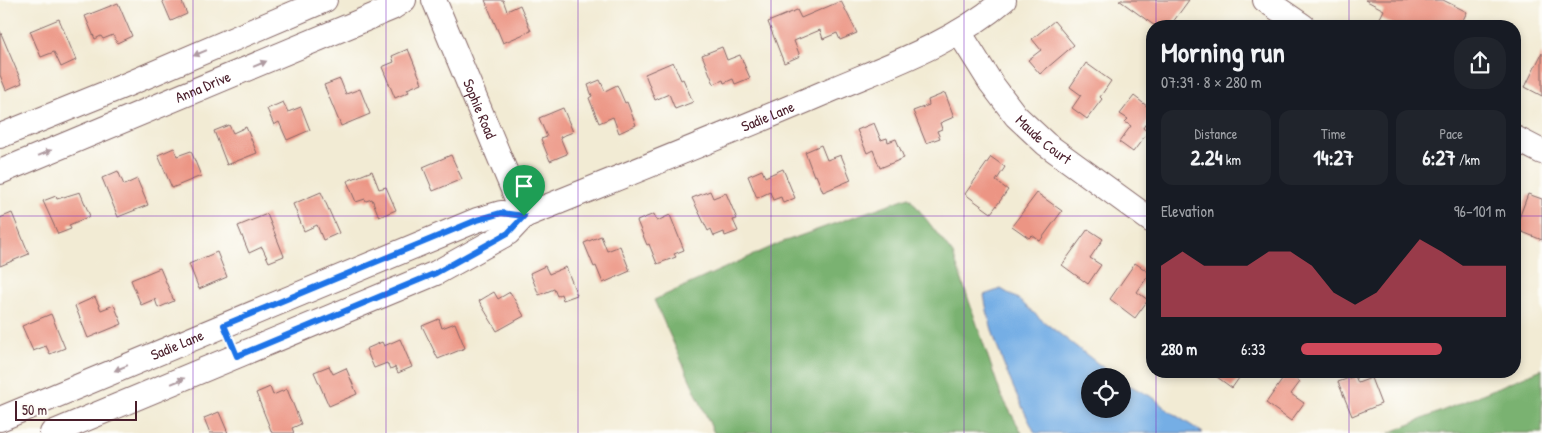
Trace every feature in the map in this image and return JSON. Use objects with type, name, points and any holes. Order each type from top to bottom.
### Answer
[{"type":"street","points":[[0,136],[126,85],[325,0]]},
{"type":"street","name":"Anna Drive","points":[[0,172],[392,8],[404,0]]},
{"type":"street","name":"Sophie Road","points":[[434,0],[524,216]]},
{"type":"street","name":"Sadie Lane","points":[[52,433],[436,273],[508,233],[524,216],[764,118],[926,49],[959,32],[1004,0]]},
{"type":"street","points":[[1265,0],[1294,20]]},
{"type":"street","name":"Maude Court","points":[[959,32],[991,83],[1016,116],[1052,148],[1146,217]]},
{"type":"street","points":[[126,85],[138,114]]},
{"type":"street","points":[[1521,141],[1542,152]]},
{"type":"street","name":"Sadie Lane","points":[[0,418],[477,220],[501,213],[524,216]]},
{"type":"street","points":[[224,325],[237,356]]},
{"type":"green space","points":[[909,197],[953,254],[1001,395],[1022,433],[714,433],[654,300],[780,243]]},
{"type":"green space","points":[[1542,369],[1542,433],[1389,433],[1521,378]]},
{"type":"water","points":[[1001,289],[1018,299],[1104,368],[1081,368],[1081,418],[1131,418],[1131,386],[1154,398],[1166,409],[1203,433],[1035,433],[1004,366],[992,331],[984,295]]},
{"type":"building","points":[[162,0],[181,0],[187,14],[171,21]]},
{"type":"building","points":[[485,0],[503,0],[507,11],[520,5],[531,31],[503,43]]},
{"type":"building","points":[[1119,0],[1189,0],[1174,20],[1147,20]]},
{"type":"building","points":[[1365,0],[1443,0],[1467,12],[1463,20],[1384,20],[1380,18],[1384,10]]},
{"type":"building","points":[[841,1],[857,33],[840,40],[837,33],[823,39],[820,30],[794,41],[800,56],[784,63],[768,22],[797,10],[801,18]]},
{"type":"building","points":[[118,3],[132,36],[117,43],[113,35],[103,39],[101,36],[95,39],[85,16]]},
{"type":"building","points":[[59,19],[76,60],[61,67],[54,52],[41,57],[30,31]]},
{"type":"building","points":[[1054,21],[1074,45],[1040,74],[1028,60],[1041,50],[1032,39]]},
{"type":"building","points":[[0,31],[22,83],[6,90],[0,75]]},
{"type":"building","points":[[722,47],[727,60],[740,55],[750,78],[735,84],[733,79],[724,83],[723,80],[714,84],[702,55]]},
{"type":"building","points":[[408,49],[422,83],[407,89],[409,92],[395,98],[382,67],[394,62],[392,56]]},
{"type":"building","points":[[1542,53],[1542,96],[1525,87]]},
{"type":"building","points":[[673,62],[693,102],[675,109],[669,94],[655,100],[645,74]]},
{"type":"building","points":[[1086,63],[1111,81],[1100,97],[1102,99],[1087,119],[1072,108],[1081,95],[1070,87]]},
{"type":"building","points":[[340,79],[346,94],[360,89],[370,114],[341,126],[324,85]]},
{"type":"building","points":[[600,80],[605,91],[617,85],[625,103],[627,102],[636,125],[619,133],[613,117],[599,123],[589,98],[592,96],[588,85]]},
{"type":"building","points":[[945,93],[954,117],[940,123],[942,129],[937,131],[940,138],[926,143],[913,111],[929,105],[928,100]]},
{"type":"building","points":[[1134,96],[1146,105],[1146,123],[1143,128],[1146,130],[1146,135],[1133,152],[1119,142],[1131,126],[1125,122],[1128,119],[1120,114]]},
{"type":"building","points":[[283,102],[288,112],[301,107],[310,130],[287,140],[279,122],[274,125],[267,109]]},
{"type":"building","points":[[563,108],[573,132],[560,137],[567,154],[550,161],[541,139],[547,137],[539,118]]},
{"type":"building","points":[[874,123],[881,140],[887,138],[888,142],[896,139],[904,158],[880,168],[873,150],[867,153],[857,130]]},
{"type":"building","points":[[229,125],[233,133],[246,127],[257,153],[227,165],[214,131]]},
{"type":"building","points":[[821,145],[827,160],[841,155],[851,180],[823,192],[816,175],[814,176],[805,152]]},
{"type":"building","points":[[174,148],[177,156],[191,151],[201,176],[172,188],[158,155]]},
{"type":"building","points":[[451,155],[462,179],[433,191],[423,167]]},
{"type":"building","points":[[991,157],[1005,167],[996,181],[1008,190],[991,213],[965,194]]},
{"type":"building","points":[[783,169],[795,198],[783,203],[781,197],[773,200],[770,192],[757,198],[748,176],[762,170],[765,177]]},
{"type":"building","points":[[118,171],[124,185],[137,179],[148,205],[118,217],[102,178]]},
{"type":"building","points":[[372,171],[379,189],[386,187],[396,210],[379,217],[372,199],[356,202],[347,181]]},
{"type":"building","points":[[710,191],[713,198],[726,193],[737,219],[733,220],[738,231],[725,236],[724,232],[714,236],[711,229],[708,231],[692,198]]},
{"type":"building","points":[[80,192],[90,216],[69,225],[71,229],[58,234],[43,201],[56,196],[57,199]]},
{"type":"building","points":[[321,192],[339,233],[323,240],[317,225],[304,231],[293,204]]},
{"type":"building","points":[[1037,193],[1062,211],[1040,241],[1032,235],[1029,238],[1012,226]]},
{"type":"building","points":[[1528,194],[1542,199],[1542,240],[1521,231],[1521,213]]},
{"type":"building","points":[[12,213],[29,254],[0,266],[0,218]]},
{"type":"building","points":[[267,214],[284,256],[269,262],[262,247],[249,253],[238,226]]},
{"type":"building","points":[[654,214],[657,221],[670,215],[684,250],[674,254],[676,257],[657,264],[637,221]]},
{"type":"building","points":[[1088,229],[1103,239],[1090,258],[1101,265],[1088,284],[1062,265]]},
{"type":"building","points":[[601,236],[607,251],[620,246],[630,271],[603,283],[584,243]]},
{"type":"building","points":[[217,252],[227,277],[199,289],[189,264]]},
{"type":"building","points":[[1135,263],[1146,270],[1146,279],[1137,292],[1146,299],[1146,303],[1135,318],[1110,299]]},
{"type":"building","points":[[545,266],[549,274],[566,267],[577,295],[563,300],[561,294],[557,296],[554,289],[539,295],[530,273]]},
{"type":"building","points":[[160,268],[174,301],[158,308],[155,299],[141,305],[131,280]]},
{"type":"building","points":[[494,292],[498,299],[510,292],[524,316],[497,331],[479,301]]},
{"type":"building","points":[[95,297],[101,310],[114,305],[122,324],[88,338],[75,306]]},
{"type":"building","points":[[51,314],[65,348],[50,354],[46,346],[33,351],[22,326]]},
{"type":"building","points":[[439,319],[442,328],[455,323],[465,348],[438,359],[422,326]]},
{"type":"building","points":[[400,339],[412,367],[398,373],[395,367],[390,369],[387,363],[374,368],[366,349],[382,342],[384,346]]},
{"type":"building","points":[[329,366],[333,374],[346,368],[357,394],[329,406],[314,372]]},
{"type":"building","points":[[1218,378],[1239,378],[1232,388]]},
{"type":"building","points":[[1284,378],[1294,378],[1300,382],[1291,394],[1304,403],[1291,421],[1266,403]]},
{"type":"building","points":[[1356,378],[1358,383],[1371,378],[1381,404],[1352,416],[1338,382]]},
{"type":"building","points":[[270,387],[273,395],[287,389],[301,424],[292,428],[294,433],[272,433],[256,393]]},
{"type":"building","points":[[219,412],[228,433],[210,433],[204,418]]},
{"type":"route","points":[[501,213],[524,216],[508,233],[436,273],[237,356],[224,325],[477,220],[501,213]]}]
